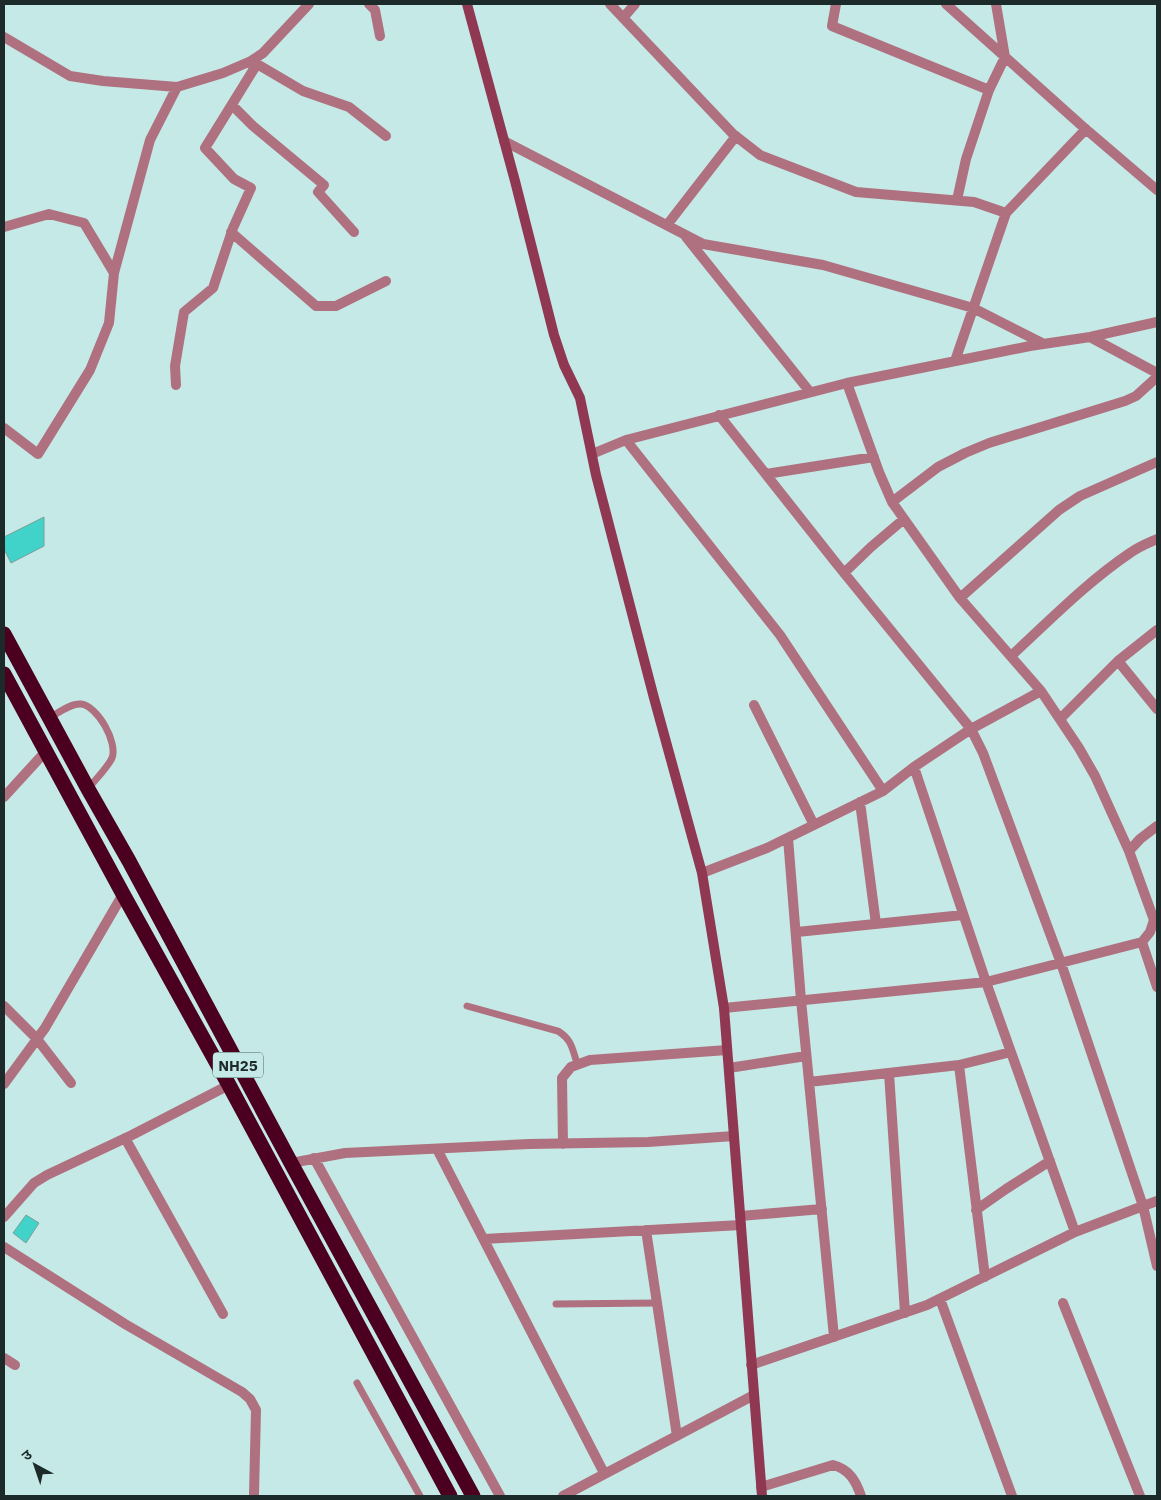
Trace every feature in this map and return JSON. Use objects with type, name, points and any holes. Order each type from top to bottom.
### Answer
[{"type":"highway","name":"NH25","points":[[4,634],[473,1496]]},
{"type":"highway","name":"NH25","points":[[4,674],[123,894],[230,1085],[450,1496]]},
{"type":"street","points":[[176,385],[175,366],[184,312],[213,288],[231,232],[251,188],[234,179],[205,148],[232,105],[254,62],[309,4]]},
{"type":"street","points":[[369,4],[375,10],[380,36]]},
{"type":"street","points":[[467,4],[554,334],[564,365],[580,398],[592,454],[652,689],[702,873],[724,1008],[761,1492],[833,1465],[841,1467],[850,1475],[861,1496]]},
{"type":"street","points":[[610,4],[736,136],[760,155],[856,192],[974,202],[1006,213]]},
{"type":"street","points":[[623,18],[635,4]]},
{"type":"street","points":[[836,4],[832,26],[989,90]]},
{"type":"street","points":[[946,4],[1157,190]]},
{"type":"street","points":[[956,200],[966,159],[989,90],[1005,57],[996,4]]},
{"type":"street","points":[[4,37],[70,76],[103,81],[177,87],[254,62]]},
{"type":"street","points":[[254,62],[303,91],[349,107],[386,136]]},
{"type":"street","points":[[4,428],[38,454],[90,370],[109,323],[114,273],[150,140],[177,87]]},
{"type":"street","points":[[232,105],[253,126],[324,185],[318,192],[354,232]]},
{"type":"street","points":[[955,361],[1006,213],[1086,129]]},
{"type":"street","points":[[667,225],[736,136]]},
{"type":"street","points":[[504,141],[703,244],[823,265],[973,308],[1043,344]]},
{"type":"street","points":[[4,227],[49,214],[84,223],[114,273]]},
{"type":"street","points":[[231,232],[316,306],[336,306],[386,281]]},
{"type":"street","points":[[684,234],[810,392]]},
{"type":"street","points":[[592,454],[626,440],[847,383],[1043,344],[1090,337],[1157,322]]},
{"type":"street","points":[[892,502],[938,467],[965,453],[989,443],[1125,401],[1136,396],[1157,375],[1090,337]]},
{"type":"street","points":[[724,1008],[986,982],[1142,942],[1150,932],[1154,920],[1129,851],[1095,776],[1079,748],[1041,691],[960,598],[892,502],[847,383]]},
{"type":"street","points":[[718,416],[970,729],[983,753],[1060,963],[1143,1206],[1157,1266]]},
{"type":"street","points":[[626,440],[780,635],[883,790]]},
{"type":"street","points":[[766,474],[874,457]]},
{"type":"street","points":[[960,598],[1059,510],[1080,496],[1157,462]]},
{"type":"street","points":[[844,573],[870,547],[904,519]]},
{"type":"street","points":[[1011,656],[1104,573],[1131,552],[1157,539]]},
{"type":"street","points":[[1060,719],[1118,661],[1157,630]]},
{"type":"street","points":[[1118,661],[1157,709]]},
{"type":"street","points":[[702,873],[767,848],[883,790],[914,766],[970,729],[1041,691]]},
{"type":"street","points":[[754,705],[814,825]]},
{"type":"street","points":[[4,797],[46,751]]},
{"type":"street","points":[[914,766],[986,982],[1075,1232]]},
{"type":"street","points":[[860,802],[876,924]]},
{"type":"street","points":[[1129,851],[1140,839],[1157,826]]},
{"type":"street","points":[[788,838],[806,1056],[834,1337]]},
{"type":"street","points":[[4,1084],[45,1028],[123,894]]},
{"type":"street","points":[[796,932],[963,915]]},
{"type":"street","points":[[1142,942],[1157,987]]},
{"type":"street","points":[[4,1006],[37,1039],[71,1083]]},
{"type":"street","points":[[563,1144],[562,1078],[571,1066],[590,1060],[727,1050]]},
{"type":"street","points":[[809,1082],[959,1065],[1011,1052]]},
{"type":"street","points":[[729,1068],[806,1056]]},
{"type":"street","points":[[959,1065],[985,1277]]},
{"type":"street","points":[[888,1073],[905,1313]]},
{"type":"street","points":[[4,1217],[34,1183],[47,1175],[230,1085]]},
{"type":"street","points":[[291,1163],[344,1153],[437,1148],[648,1142],[734,1136]]},
{"type":"street","points":[[125,1138],[223,1314]]},
{"type":"street","points":[[437,1148],[604,1473]]},
{"type":"street","points":[[314,1158],[500,1496]]},
{"type":"street","points":[[976,1210],[1050,1161]]},
{"type":"street","points":[[751,1365],[927,1305],[1075,1232],[1157,1201]]},
{"type":"street","points":[[484,1239],[646,1230],[822,1209]]},
{"type":"street","points":[[646,1230],[677,1436]]},
{"type":"street","points":[[4,1247],[125,1324],[242,1392],[250,1399],[256,1410],[254,1494]]},
{"type":"street","points":[[940,1299],[1012,1496]]},
{"type":"street","points":[[1063,1304],[1140,1496]]},
{"type":"street","points":[[4,1358],[15,1365]]},
{"type":"street","points":[[562,1496],[754,1395]]},
{"type":"lane","points":[[49,718],[74,705],[82,704],[93,710],[107,729],[114,749],[112,759],[88,789]]},
{"type":"lane","points":[[467,1006],[558,1031],[566,1036],[571,1044],[577,1063]]},
{"type":"lane","points":[[556,1304],[657,1304]]},
{"type":"lane","points":[[357,1383],[420,1496]]},
{"type":"building","points":[[44,517],[44,546],[11,563],[4,549],[4,537]]},
{"type":"building","points":[[26,1215],[39,1223],[26,1243],[13,1233]]}]
